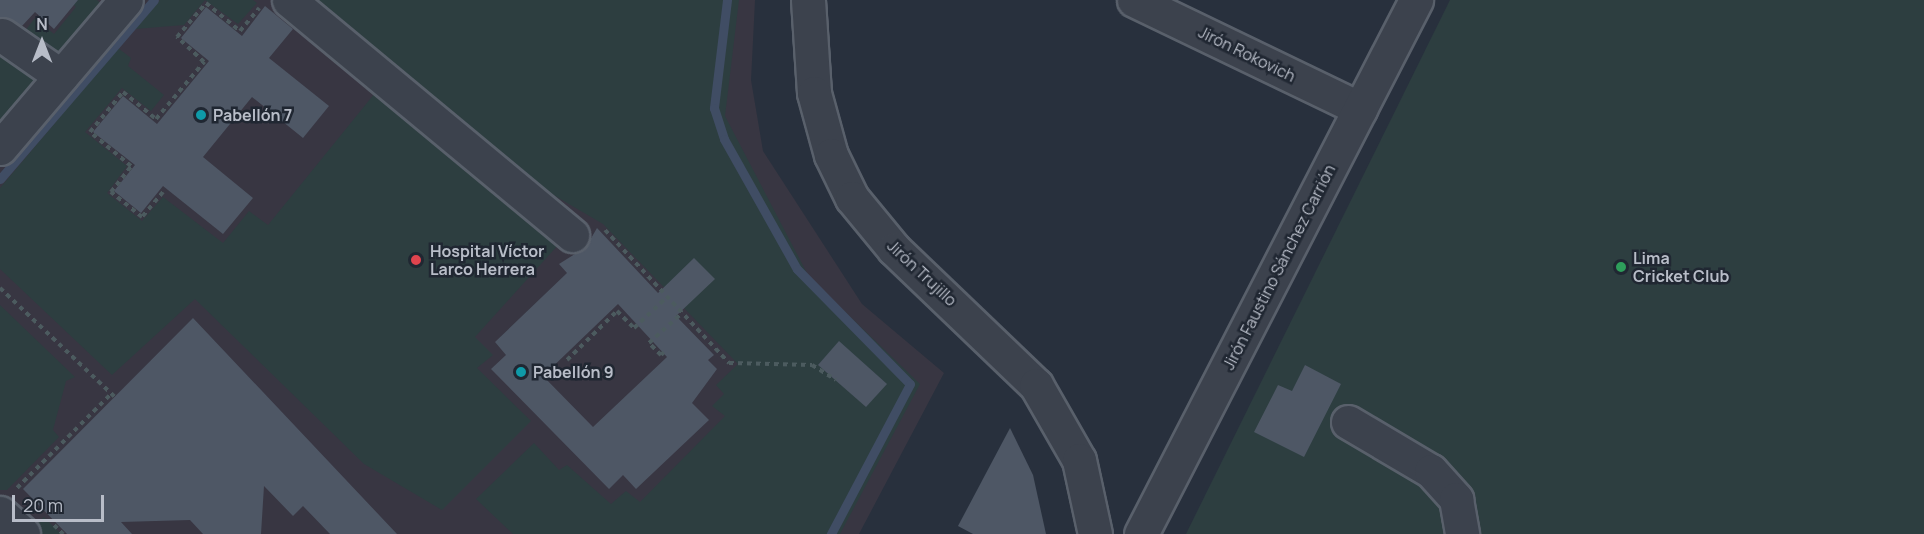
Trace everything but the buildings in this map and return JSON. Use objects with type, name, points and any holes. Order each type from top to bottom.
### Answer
[{"type":"street","points":[[0,148],[126,0]]},
{"type":"street","points":[[289,0],[572,236]]},
{"type":"street","name":"Jirón Trujillo","points":[[808,0],[814,93],[831,155],[852,198],[894,249],[1036,385],[1072,444],[1099,529]]},
{"type":"street","name":"Jirón Rokovich","points":[[1134,0],[1360,109]]},
{"type":"street","name":"Jirón Faustino Sánchez Carrión","points":[[1140,533],[1416,0]]},
{"type":"street","points":[[2,35],[61,76]]},
{"type":"street","points":[[1348,422],[1431,471],[1456,499],[1462,534]]},
{"type":"street","points":[[11,502],[36,527]]},
{"type":"path","points":[[163,192],[142,217],[111,192],[131,166],[90,132],[123,92],[156,119],[184,88],[204,62],[177,37],[206,3],[240,31],[248,24],[265,0]]},
{"type":"path","points":[[0,288],[113,395],[16,486],[11,502]]},
{"type":"path","points":[[616,310],[634,328],[667,297]]},
{"type":"path","points":[[567,360],[621,306]]},
{"type":"path","points":[[664,352],[661,355],[650,343],[682,313]]},
{"type":"path","points":[[36,527],[63,534]]},
{"type":"shaded area","name":"Hospital Víctor Larco Herrera","points":[[0,0],[755,0],[751,80],[763,151],[862,304],[944,373],[859,534],[0,534]]},
{"type":"shaded area","points":[[69,0],[97,0],[106,8],[60,60],[25,31],[35,18],[54,34],[76,7]]},
{"type":"shaded area","points":[[160,0],[205,0],[184,25],[135,29]]},
{"type":"shaded area","points":[[205,0],[253,0],[257,3],[238,24]]},
{"type":"shaded area","points":[[307,0],[739,0],[725,116],[809,277],[920,384],[840,534],[513,534],[476,499],[534,443],[559,470],[567,465],[611,504],[626,491],[640,502],[725,416],[712,406],[724,394],[716,385],[738,364],[603,224],[533,183]]},
{"type":"shaded area","name":"Lima Cricket Club","points":[[1450,0],[1924,0],[1924,534],[1186,534]]},
{"type":"shaded area","points":[[118,48],[131,58],[128,66],[164,95],[151,111],[122,88],[85,132],[127,166],[107,193],[142,221],[163,197],[223,243],[249,211],[268,225],[375,93],[559,244],[475,337],[493,355],[477,368],[531,421],[442,510],[364,464],[195,299],[112,375],[0,269],[0,188]]},
{"type":"shaded area","points":[[0,53],[48,73],[0,131]]},
{"type":"shaded area","points":[[0,305],[75,377],[66,381],[53,430],[59,437],[7,490],[0,490]]},
{"type":"shaded area","points":[[44,517],[61,534],[38,534],[33,528]]},
{"type":"waterway","points":[[0,179],[154,0]]},
{"type":"waterway","points":[[727,0],[714,108],[724,139],[797,269],[910,384],[831,534]]},
{"type":"place","name":"Pabellón 7","points":[[201,115]]},
{"type":"place","name":"Hospital Víctor Larco Herrera","points":[[416,260]]},
{"type":"place","name":"Lima Cricket Club","points":[[1621,267]]},
{"type":"place","name":"Pabellón 9","points":[[521,372]]}]
